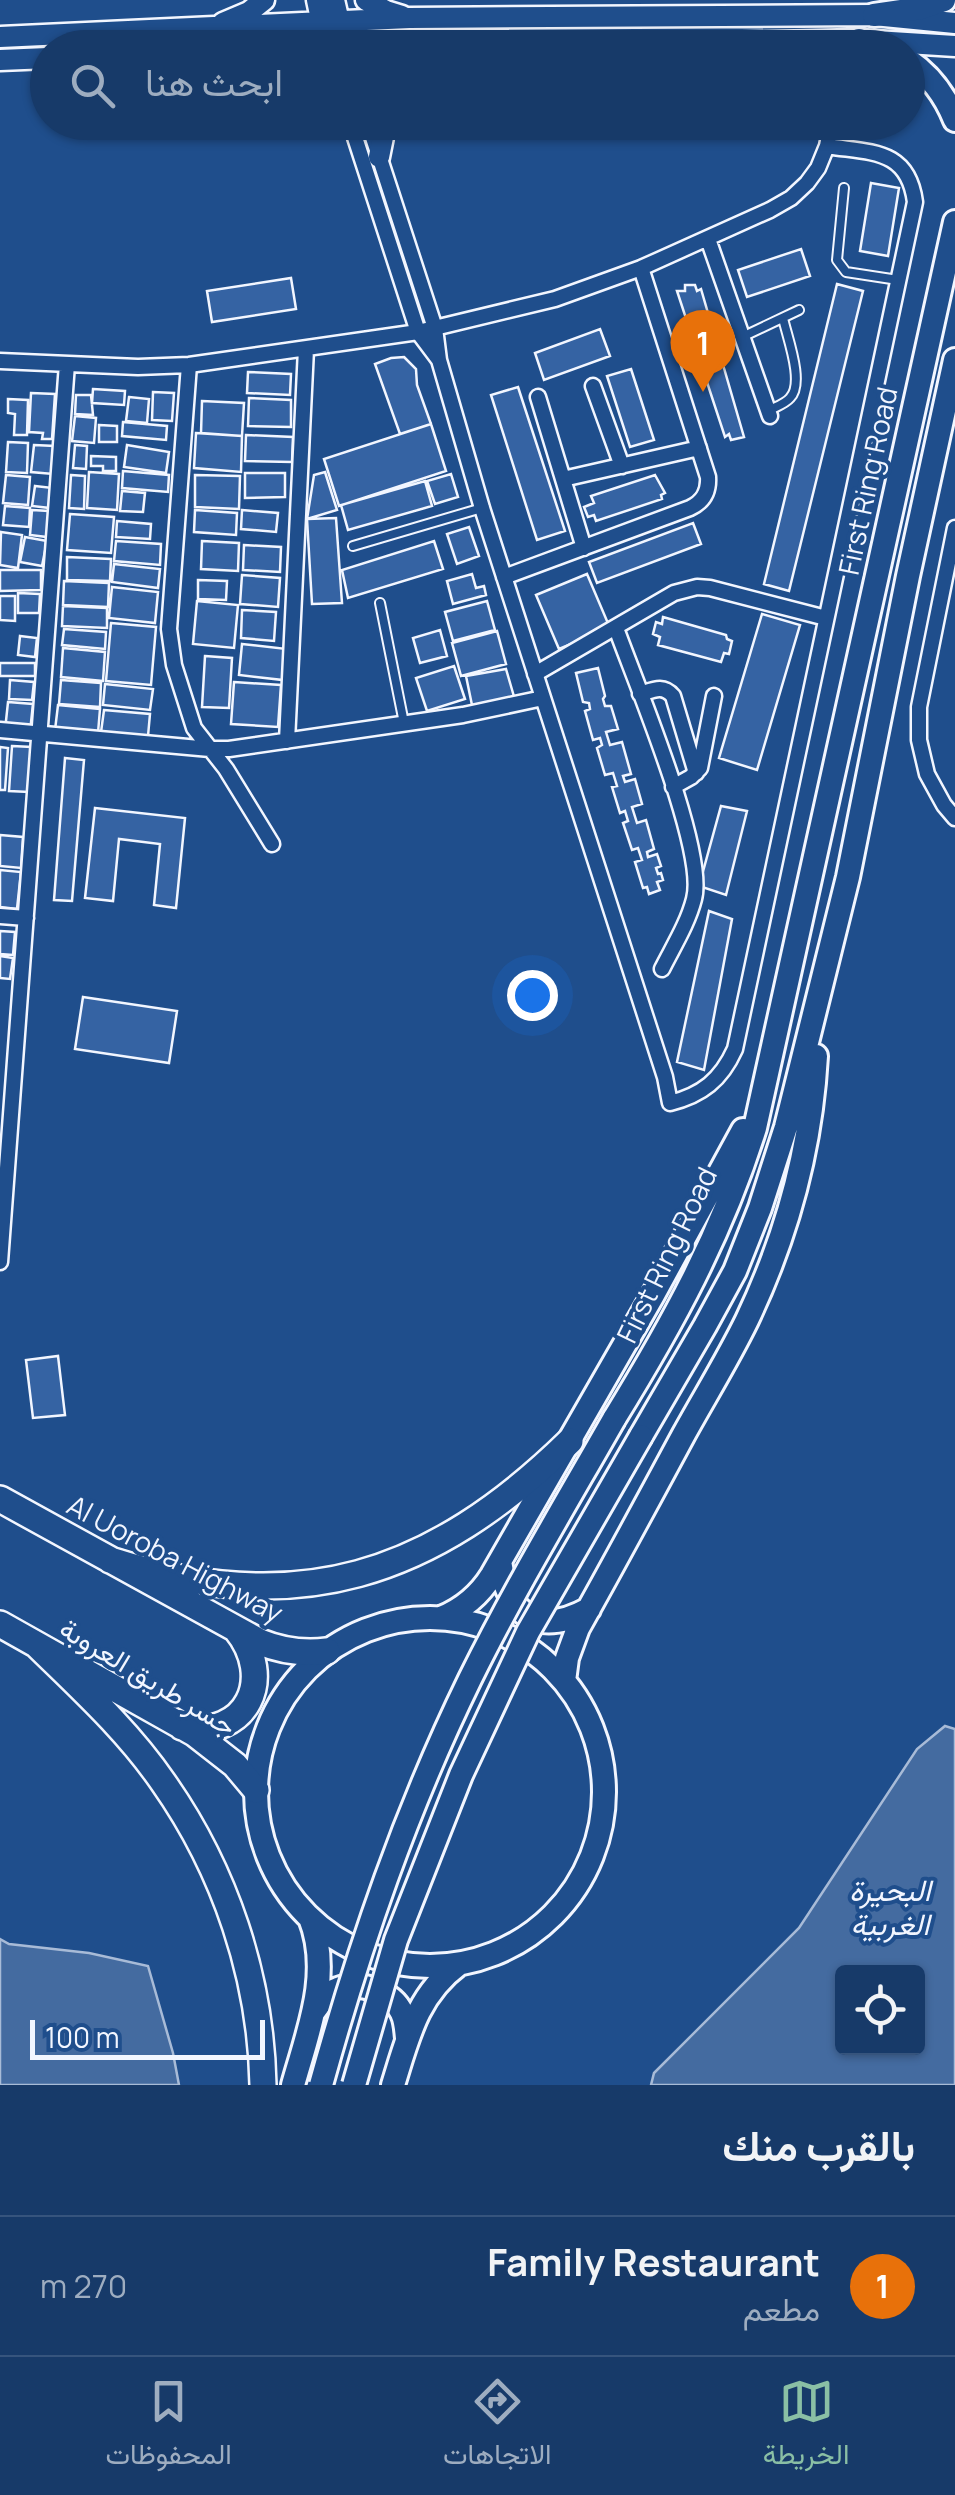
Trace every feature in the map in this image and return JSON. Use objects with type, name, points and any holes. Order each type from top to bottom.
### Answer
[{"type":"highway","points":[[110,1560],[186,1580],[252,1587],[314,1583],[369,1571],[416,1554],[470,1524],[524,1484],[570,1441]]},
{"type":"highway","name":"Al Uoroba Highway","points":[[0,1499],[260,1642],[298,1652],[326,1651]]},
{"type":"highway","name":"جسر طريق العروبة","points":[[0,1624],[182,1727],[222,1754],[256,1790]]},
{"type":"highway","points":[[182,1727],[218,1726],[233,1719],[249,1700],[256,1669],[248,1645],[236,1628]]},
{"type":"highway","points":[[38,1646],[138,1749],[163,1780],[204,1850],[231,1912],[250,1976],[262,2085]]},
{"type":"main road","points":[[203,28],[227,22],[264,0]]},
{"type":"main road","points":[[316,0],[334,30]]},
{"type":"main road","points":[[328,30],[334,0]]},
{"type":"main road","points":[[366,0],[409,18]]},
{"type":"main road","points":[[874,15],[922,8],[944,0]]},
{"type":"main road","points":[[158,30],[409,18],[874,15],[955,23]]},
{"type":"main road","points":[[0,37],[30,36]]},
{"type":"main road","points":[[925,45],[955,46]]},
{"type":"main road","points":[[0,60],[30,59]]},
{"type":"main road","points":[[925,74],[948,103],[955,120]]},
{"type":"main road","points":[[379,157],[382,140]]},
{"type":"main road","name":"First Ring Road","points":[[321,2085],[370,1918],[441,1742],[507,1608],[668,1332],[710,1248],[744,1164],[764,1092],[955,222]]},
{"type":"main road","points":[[354,2085],[396,1940],[460,1774],[521,1646],[721,1299],[748,1240],[782,1141],[848,877],[955,360]]},
{"type":"main road","points":[[564,1681],[570,1646],[588,1609],[747,1321],[770,1266],[789,1210],[806,1135],[817,1008]]},
{"type":"main road","points":[[441,1618],[475,1597],[500,1561],[764,1092]]},
{"type":"main road","points":[[500,1561],[508,1595],[527,1615],[554,1622],[573,1618],[588,1609]]},
{"type":"main road","points":[[441,1618],[481,1626],[509,1637],[535,1653],[564,1681],[594,1734],[602,1764],[603,1814],[594,1853],[575,1889],[541,1926],[498,1953],[460,1964],[419,1966],[380,1958],[342,1942],[310,1918],[284,1886],[266,1850],[256,1790],[261,1750],[274,1712],[297,1679],[326,1651],[381,1625],[441,1618]]},
{"type":"main road","points":[[293,2085],[320,1963],[310,1918]]},
{"type":"main road","points":[[393,2085],[422,2002],[460,1964]]},
{"type":"main road","points":[[312,2012],[340,1988],[358,1986],[376,1991],[402,2011],[408,2041]]},
{"type":"street","points":[[356,140],[418,332],[438,360]]},
{"type":"street","points":[[374,140],[435,328],[438,360],[482,508],[666,1077],[670,1104],[704,1090],[728,1065],[735,1050],[914,202],[910,179],[894,159],[827,146]]},
{"type":"street","points":[[0,361],[138,367],[189,365],[418,332],[555,298],[641,268],[792,198],[818,168],[828,140]]},
{"type":"street","points":[[708,239],[769,414]]},
{"type":"street","points":[[504,577],[703,500],[709,485],[641,268]]},
{"type":"street","points":[[288,741],[306,348]]},
{"type":"street","points":[[0,1262],[6,1092],[20,1004],[68,364]]},
{"type":"street","points":[[189,365],[170,638],[174,666],[198,736],[226,769],[272,844]]},
{"type":"street","points":[[593,386],[622,466]]},
{"type":"street","points":[[538,397],[584,548]]},
{"type":"street","points":[[563,479],[699,448]]},
{"type":"street","points":[[955,528],[919,707],[919,740],[927,774],[955,818]]},
{"type":"street","points":[[536,674],[674,593],[697,587],[826,618]]},
{"type":"street","points":[[616,628],[673,787],[694,861],[694,898],[662,970]]},
{"type":"street","points":[[640,694],[658,688],[674,696],[696,773]]},
{"type":"street","points":[[673,787],[696,773],[702,762],[714,696]]},
{"type":"street","points":[[0,730],[210,749],[246,748],[463,715],[543,698]]},
{"type":"street","points":[[0,916],[26,918]]},
{"type":"street","points":[[0,1002],[20,1004]]},
{"type":"lane","points":[[844,188],[837,260],[840,266],[846,272],[898,280]]},
{"type":"lane","points":[[742,337],[799,310]]},
{"type":"lane","points":[[769,414],[791,398],[796,388],[783,318]]},
{"type":"lane","points":[[352,546],[482,508]]},
{"type":"lane","points":[[380,603],[404,723]]},
{"type":"water","name":"البحيرة الغربية","points":[[945,1726],[955,1729],[955,2085],[651,2085],[654,2073],[799,1928],[917,1749]]},
{"type":"water","points":[[0,1939],[9,1944],[89,1953],[148,1966],[179,2085],[0,2085]]},
{"type":"building","points":[[871,183],[899,188],[888,256],[860,251]]},
{"type":"building","points":[[801,249],[810,276],[747,297],[738,270]]},
{"type":"building","points":[[291,278],[296,309],[212,322],[207,291]]},
{"type":"building","points":[[837,284],[863,291],[789,591],[764,584]]},
{"type":"building","points":[[685,285],[701,289],[744,437],[725,437],[677,291],[685,291]]},
{"type":"building","points":[[600,329],[610,356],[544,380],[535,353]]},
{"type":"building","points":[[404,357],[416,369],[417,385],[431,424],[400,434],[375,364]]},
{"type":"building","points":[[631,369],[654,440],[630,447],[607,376]]},
{"type":"building","points":[[248,372],[291,374],[290,395],[247,393]]},
{"type":"building","points":[[518,387],[565,531],[537,540],[491,395]]},
{"type":"building","points":[[93,389],[125,391],[124,405],[92,403]]},
{"type":"building","points":[[153,392],[174,393],[172,421],[152,420]]},
{"type":"building","points":[[31,393],[55,394],[52,439],[42,439],[43,433],[29,432]]},
{"type":"building","points":[[76,395],[91,395],[93,415],[75,414]]},
{"type":"building","points":[[129,397],[149,399],[147,423],[126,421]]},
{"type":"building","points":[[249,398],[291,400],[291,427],[248,426]]},
{"type":"building","points":[[8,399],[28,400],[27,435],[14,435],[15,414],[8,413]]},
{"type":"building","points":[[202,401],[244,403],[242,436],[201,433]]},
{"type":"building","points":[[75,416],[96,418],[94,443],[72,441]]},
{"type":"building","points":[[123,422],[167,426],[166,440],[122,436]]},
{"type":"building","points":[[431,424],[446,471],[339,506],[324,459]]},
{"type":"building","points":[[99,425],[117,426],[117,442],[99,442]]},
{"type":"building","points":[[196,433],[242,436],[241,472],[194,468]]},
{"type":"building","points":[[246,435],[293,437],[292,462],[245,461]]},
{"type":"building","points":[[8,442],[28,443],[27,473],[6,472]]},
{"type":"building","points":[[34,445],[55,446],[53,474],[31,472]]},
{"type":"building","points":[[75,445],[87,446],[86,469],[73,468]]},
{"type":"building","points":[[127,445],[169,452],[166,473],[124,467]]},
{"type":"building","points":[[91,456],[116,457],[116,471],[91,466]]},
{"type":"building","points":[[123,471],[169,475],[168,492],[122,488]]},
{"type":"building","points":[[89,472],[119,474],[117,510],[87,508]]},
{"type":"building","points":[[325,472],[337,510],[307,519],[314,475]]},
{"type":"building","points":[[245,473],[285,473],[285,497],[245,498]]},
{"type":"building","points":[[451,474],[458,497],[435,504],[427,481]]},
{"type":"building","points":[[6,475],[30,477],[28,505],[3,503]]},
{"type":"building","points":[[71,475],[85,476],[84,509],[69,508]]},
{"type":"building","points":[[195,475],[240,476],[239,509],[195,507]]},
{"type":"building","points":[[655,475],[665,493],[662,499],[596,521],[594,515],[588,517],[584,507],[594,503],[591,496]]},
{"type":"building","points":[[425,481],[432,506],[348,530],[341,505]]},
{"type":"building","points":[[35,486],[53,488],[50,508],[32,506]]},
{"type":"building","points":[[122,491],[145,493],[143,512],[120,511]]},
{"type":"building","points":[[5,506],[30,508],[29,527],[3,525]]},
{"type":"building","points":[[32,510],[49,511],[47,537],[30,535]]},
{"type":"building","points":[[195,510],[237,513],[236,535],[194,532]]},
{"type":"building","points":[[242,510],[278,513],[276,532],[241,529]]},
{"type":"building","points":[[70,514],[114,517],[111,553],[67,550]]},
{"type":"building","points":[[336,518],[342,603],[312,604],[307,519]]},
{"type":"building","points":[[117,521],[151,524],[150,539],[116,537]]},
{"type":"building","points":[[693,523],[701,544],[597,583],[589,562]]},
{"type":"building","points":[[469,527],[479,556],[457,564],[447,534]]},
{"type":"building","points":[[1,532],[22,535],[18,568],[0,565]]},
{"type":"building","points":[[25,537],[47,541],[42,566],[20,562]]},
{"type":"building","points":[[116,541],[161,544],[160,565],[114,561]]},
{"type":"building","points":[[202,541],[239,543],[238,571],[201,569]]},
{"type":"building","points":[[434,541],[443,569],[348,598],[342,570]]},
{"type":"building","points":[[244,545],[281,547],[280,572],[243,570]]},
{"type":"building","points":[[67,557],[111,559],[110,581],[67,580]]},
{"type":"building","points":[[114,564],[160,569],[158,588],[112,582]]},
{"type":"building","points":[[0,570],[41,570],[41,590],[0,591]]},
{"type":"building","points":[[472,574],[476,588],[484,586],[486,595],[453,604],[447,581]]},
{"type":"building","points":[[587,574],[610,628],[559,649],[536,595]]},
{"type":"building","points":[[242,575],[280,578],[278,607],[240,604]]},
{"type":"building","points":[[198,580],[227,581],[226,600],[198,599]]},
{"type":"building","points":[[64,581],[109,583],[108,607],[63,605]]},
{"type":"building","points":[[112,587],[158,592],[155,623],[109,618]]},
{"type":"building","points":[[18,593],[40,594],[39,613],[18,613]]},
{"type":"building","points":[[0,596],[15,596],[15,621],[0,620]]},
{"type":"building","points":[[197,601],[238,605],[234,648],[193,644]]},
{"type":"building","points":[[487,601],[495,630],[453,641],[445,612]]},
{"type":"building","points":[[63,606],[107,608],[107,628],[62,626]]},
{"type":"building","points":[[242,610],[276,612],[274,641],[241,638]]},
{"type":"building","points":[[762,614],[800,625],[757,770],[719,758]]},
{"type":"building","points":[[663,617],[726,635],[732,641],[729,654],[724,653],[721,662],[658,645],[660,637],[653,634],[656,622],[662,624]]},
{"type":"building","points":[[111,623],[156,627],[151,685],[106,681]]},
{"type":"building","points":[[64,629],[106,632],[105,649],[62,645]]},
{"type":"building","points":[[440,630],[447,656],[420,663],[413,638]]},
{"type":"building","points":[[497,631],[506,664],[461,676],[452,643]]},
{"type":"building","points":[[20,636],[37,638],[35,657],[18,655]]},
{"type":"building","points":[[242,644],[287,649],[283,680],[239,675]]},
{"type":"building","points":[[63,648],[105,652],[103,681],[61,677]]},
{"type":"building","points":[[205,656],[232,658],[229,708],[202,707]]},
{"type":"building","points":[[0,663],[35,663],[35,676],[0,676]]},
{"type":"building","points":[[454,666],[465,699],[427,711],[416,678]]},
{"type":"building","points":[[598,668],[605,706],[611,706],[618,729],[606,732],[610,745],[622,742],[631,774],[623,776],[625,782],[635,779],[642,804],[632,807],[637,823],[646,820],[654,849],[647,852],[648,857],[657,854],[661,866],[656,868],[663,880],[657,882],[660,890],[649,894],[647,887],[643,888],[635,862],[642,860],[638,848],[632,850],[623,823],[628,821],[625,811],[620,813],[612,787],[617,786],[613,773],[605,775],[597,748],[602,745],[600,738],[593,740],[585,711],[590,709],[589,703],[583,702],[576,673]]},
{"type":"building","points":[[506,669],[515,700],[473,710],[466,676]]},
{"type":"building","points":[[10,680],[34,682],[32,700],[9,699]]},
{"type":"building","points":[[61,680],[101,683],[100,707],[59,704]]},
{"type":"building","points":[[234,682],[281,685],[278,727],[231,724]]},
{"type":"building","points":[[105,684],[153,689],[150,710],[103,705]]},
{"type":"building","points":[[8,702],[33,704],[30,732],[5,730]]},
{"type":"building","points":[[58,705],[100,709],[98,733],[55,730]]},
{"type":"building","points":[[104,710],[150,714],[148,736],[101,732]]},
{"type":"building","points":[[12,746],[32,747],[29,792],[9,791]]},
{"type":"building","points":[[0,747],[8,748],[5,790],[0,790]]},
{"type":"building","points":[[65,758],[84,760],[72,901],[54,900]]},
{"type":"building","points":[[721,806],[747,811],[726,895],[699,886]]},
{"type":"building","points":[[95,808],[185,818],[176,908],[154,905],[160,844],[119,839],[113,901],[85,898]]},
{"type":"building","points":[[0,835],[23,837],[21,868],[0,866]]},
{"type":"building","points":[[0,870],[21,872],[17,909],[0,907]]},
{"type":"building","points":[[709,911],[732,919],[704,1070],[677,1062]]},
{"type":"building","points":[[0,931],[15,932],[13,955],[0,954]]},
{"type":"building","points":[[0,956],[13,958],[10,979],[0,978]]},
{"type":"building","points":[[83,997],[177,1011],[169,1063],[75,1049]]},
{"type":"building","points":[[58,1356],[65,1415],[33,1418],[26,1360]]},
{"type":"place","name":"Family Restaurant","points":[[703,392]]}]
